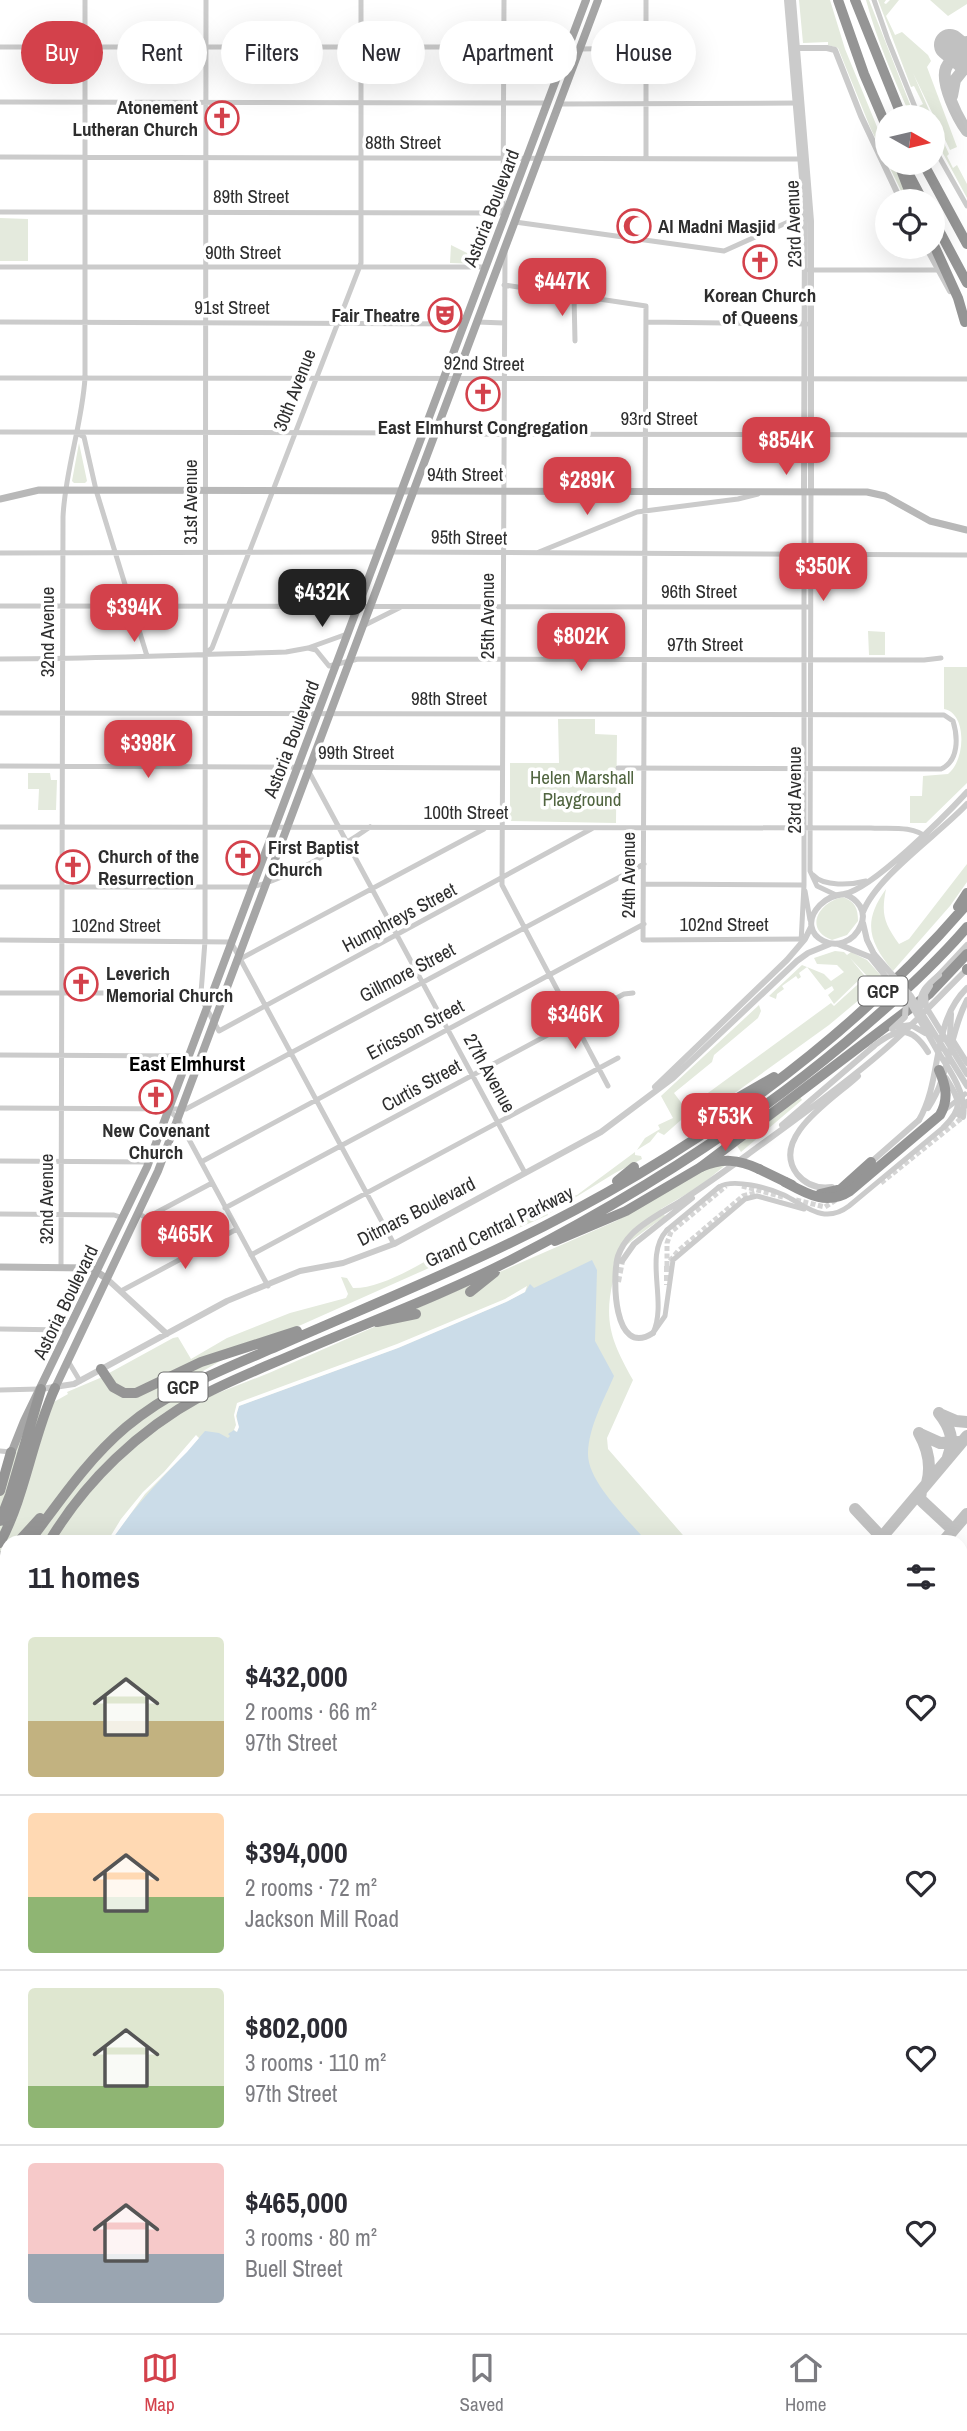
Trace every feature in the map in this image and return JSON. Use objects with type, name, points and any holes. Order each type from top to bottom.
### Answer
[{"type":"highway","points":[[838,0],[877,105]]},
{"type":"highway","points":[[855,0],[897,105]]},
{"type":"highway","points":[[862,0],[869,35]]},
{"type":"highway","points":[[930,175],[967,244]]},
{"type":"highway","points":[[945,242],[967,283]]},
{"type":"highway","points":[[940,259],[958,298],[966,325]]},
{"type":"highway","points":[[934,943],[967,893]]},
{"type":"highway","name":"Grand Central Parkway","points":[[34,1535],[66,1489],[115,1437],[170,1395],[215,1371],[488,1253],[601,1196],[702,1134],[790,1069],[852,1018],[934,943],[967,904]]},
{"type":"highway","name":"Grand Central Parkway","points":[[53,1535],[79,1498],[124,1451],[163,1419],[200,1397],[512,1259],[668,1173],[779,1096],[874,1019],[967,927]]},
{"type":"highway","points":[[528,1250],[613,1217],[701,1167],[929,994],[967,954]]},
{"type":"highway","points":[[708,1115],[758,1084],[790,1069]]},
{"type":"highway","points":[[701,1167],[719,1161],[736,1161],[812,1196],[837,1197],[850,1191],[940,1115],[946,1092],[939,1070]]},
{"type":"highway","points":[[785,1182],[813,1193],[832,1193],[850,1183],[871,1162]]},
{"type":"highway","points":[[601,1196],[634,1167]]},
{"type":"highway","points":[[470,1292],[512,1259]]},
{"type":"highway","points":[[366,1323],[392,1321],[416,1314]]},
{"type":"highway","points":[[101,1369],[113,1387],[136,1393],[186,1368],[218,1356],[325,1324]]},
{"type":"highway","points":[[4,1535],[19,1500],[39,1426],[55,1388]]},
{"type":"highway","points":[[0,1521],[41,1389]]},
{"type":"highway","points":[[0,1491],[11,1451]]},
{"type":"highway","name":"Grand Central Parkway","points":[[60,1535],[86,1493],[124,1451]]},
{"type":"highway","points":[[24,1535],[66,1489]]},
{"type":"main road","name":"Astoria Boulevard","points":[[577,24],[586,0]]},
{"type":"main road","name":"Astoria Boulevard","points":[[55,1388],[155,1178],[217,1026],[240,959],[274,827],[306,769],[331,713],[598,0]]},
{"type":"main road","name":"Astoria Boulevard","points":[[0,1478],[149,1162],[231,942],[259,886],[274,864],[306,769],[318,713],[554,84]]},
{"type":"main road","name":"94th Street","points":[[0,499],[39,489],[876,493],[923,518],[967,530]]},
{"type":"main road","name":"94th Street","points":[[940,524],[967,524]]},
{"type":"main road","points":[[0,1267],[92,1268],[106,1278]]},
{"type":"street","name":"32nd Avenue","points":[[85,0],[85,21]]},
{"type":"street","name":"31st Avenue","points":[[206,0],[206,21]]},
{"type":"street","name":"30th Avenue","points":[[361,0],[361,21]]},
{"type":"street","points":[[504,0],[504,21]]},
{"type":"street","points":[[646,0],[646,21]]},
{"type":"street","name":"23rd Avenue","points":[[787,0],[794,48]]},
{"type":"street","name":"23rd Avenue","points":[[793,0],[794,48],[808,213],[807,829],[802,941]]},
{"type":"street","points":[[874,0],[914,105]]},
{"type":"street","points":[[0,47],[21,47]]},
{"type":"street","points":[[207,47],[337,48]]},
{"type":"street","points":[[794,48],[830,48],[836,52],[861,116],[895,189]]},
{"type":"street","points":[[580,49],[591,49]]},
{"type":"street","name":"32nd Avenue","points":[[61,1267],[63,553],[65,490],[85,378],[85,84]]},
{"type":"street","name":"31st Avenue","points":[[206,84],[205,941],[201,993],[217,1026]]},
{"type":"street","name":"30th Avenue","points":[[205,654],[212,648],[359,268],[361,84]]},
{"type":"street","points":[[503,217],[504,84]]},
{"type":"street","points":[[646,84],[646,158]]},
{"type":"street","points":[[0,102],[547,103]]},
{"type":"street","points":[[559,104],[798,103]]},
{"type":"street","name":"88th Street","points":[[0,157],[803,158]]},
{"type":"street","points":[[945,167],[967,206]]},
{"type":"street","name":"89th Street","points":[[0,212],[361,212],[503,217]]},
{"type":"street","points":[[515,222],[724,251],[808,213]]},
{"type":"street","name":"25th Avenue","points":[[505,245],[502,885],[608,1086]]},
{"type":"street","points":[[932,259],[966,325]]},
{"type":"street","name":"90th Street","points":[[0,267],[485,267]]},
{"type":"street","points":[[808,270],[939,271]]},
{"type":"street","points":[[504,285],[574,296],[575,341]]},
{"type":"street","points":[[488,291],[504,296]]},
{"type":"street","name":"24th Avenue","points":[[574,296],[646,306],[643,940]]},
{"type":"street","points":[[646,321],[808,324]]},
{"type":"street","name":"91st Street","points":[[0,322],[463,324]]},
{"type":"street","points":[[477,322],[504,323]]},
{"type":"street","name":"92nd Street","points":[[0,377],[967,379]]},
{"type":"street","points":[[0,432],[423,433]]},
{"type":"street","points":[[77,433],[84,437],[96,490],[147,656]]},
{"type":"street","name":"93rd Street","points":[[435,434],[967,435]]},
{"type":"street","points":[[536,554],[638,512],[738,499],[768,492]]},
{"type":"street","points":[[0,553],[378,552]]},
{"type":"street","name":"95th Street","points":[[391,552],[967,555]]},
{"type":"street","name":"96th Street","points":[[0,606],[807,607]]},
{"type":"street","points":[[363,626],[404,606]]},
{"type":"street","points":[[0,659],[112,659],[286,652],[308,649],[347,634]]},
{"type":"street","points":[[308,649],[316,650],[329,666],[336,665]]},
{"type":"street","name":"97th Street","points":[[336,665],[350,661],[941,658]]},
{"type":"street","name":"98th Street","points":[[0,713],[941,715],[951,718],[956,734],[951,761],[941,769],[807,768]]},
{"type":"street","name":"99th Street","points":[[0,766],[502,768]]},
{"type":"street","points":[[618,768],[807,768]]},
{"type":"street","name":"27th Avenue","points":[[306,769],[525,1173]]},
{"type":"street","points":[[967,792],[881,872],[856,891],[827,899],[818,908],[811,924],[816,936],[830,944],[838,944],[872,956],[899,983],[920,1010],[967,1086]]},
{"type":"street","points":[[838,944],[853,935],[877,889],[967,804]]},
{"type":"street","name":"100th Street","points":[[0,827],[901,829],[923,834]]},
{"type":"street","points":[[0,887],[259,886],[347,844],[370,827]]},
{"type":"street","points":[[463,828],[465,839]]},
{"type":"street","points":[[240,959],[486,828]]},
{"type":"street","name":"Humphreys Street","points":[[217,1026],[266,1007],[593,828]]},
{"type":"street","name":"23rd Avenue","points":[[807,829],[810,871]]},
{"type":"street","points":[[923,834],[929,840]]},
{"type":"street","points":[[274,864],[282,876]]},
{"type":"street","name":"Gillmore Street","points":[[184,1109],[644,864]]},
{"type":"street","points":[[810,871],[818,881],[827,883],[860,883],[881,872]]},
{"type":"street","points":[[810,871],[817,886],[855,899],[872,956],[906,1002],[905,1017],[872,1048]]},
{"type":"street","points":[[644,884],[804,885]]},
{"type":"street","name":"23rd Avenue","points":[[804,885],[811,924]]},
{"type":"street","name":"Ericsson Street","points":[[201,1162],[643,924]]},
{"type":"street","name":"Ditmars Boulevard","points":[[643,1100],[802,941],[811,924]]},
{"type":"street","name":"102nd Street","points":[[0,940],[231,942]]},
{"type":"street","name":"102nd Street","points":[[643,940],[802,941]]},
{"type":"street","points":[[231,942],[394,1244]]},
{"type":"street","name":"Ditmars Boulevard","points":[[41,1389],[69,1386],[227,1301],[300,1271],[343,1263],[394,1244],[601,1132],[673,1078],[797,961],[830,944]]},
{"type":"street","points":[[920,1010],[922,992],[967,945]]},
{"type":"street","points":[[204,969],[220,971]]},
{"type":"street","points":[[967,970],[800,1128],[791,1144],[791,1162],[799,1176],[810,1185],[825,1188],[839,1185],[871,1162],[919,1120],[938,1090],[956,1026],[967,999]]},
{"type":"street","points":[[939,975],[925,994],[925,1004],[967,1074]]},
{"type":"street","points":[[899,983],[939,1052]]},
{"type":"street","points":[[919,1120],[932,1090],[946,1017],[952,1005],[967,988]]},
{"type":"street","points":[[0,993],[201,993]]},
{"type":"street","name":"Curtis Street","points":[[225,1208],[624,994],[633,993]]},
{"type":"street","points":[[967,999],[953,1011],[950,1020],[950,1036],[967,1063]]},
{"type":"street","points":[[892,1029],[903,1025],[918,1027],[926,1033],[966,1093],[966,1115]]},
{"type":"street","points":[[622,1261],[634,1244],[770,1136],[891,1034],[907,1032],[920,1040],[955,1093],[959,1104],[957,1112],[943,1127]]},
{"type":"street","points":[[770,1136],[793,1122],[885,1050]]},
{"type":"street","points":[[0,1055],[189,1056]]},
{"type":"street","points":[[251,1255],[618,1058]]},
{"type":"street","points":[[946,1109],[966,1093]]},
{"type":"street","points":[[703,1187],[642,1225],[627,1240],[620,1253],[616,1267],[618,1317],[628,1333],[637,1337],[653,1333],[665,1316],[671,1265],[677,1256],[747,1197],[754,1195],[828,1214],[841,1211],[960,1114],[967,1102]]},
{"type":"street","points":[[0,1108],[184,1109]]},
{"type":"street","points":[[168,1110],[177,1119],[268,1286]]},
{"type":"street","points":[[0,1161],[149,1162]]},
{"type":"street","points":[[653,1333],[659,1313],[656,1254],[659,1240],[667,1230],[719,1187],[734,1182],[766,1190],[785,1196],[804,1209]]},
{"type":"street","points":[[138,1213],[146,1218],[212,1183]]},
{"type":"street","points":[[0,1214],[117,1215],[123,1218]]},
{"type":"street","points":[[121,1291],[237,1229]]},
{"type":"street","points":[[106,1278],[167,1334]]},
{"type":"street","points":[[0,1329],[68,1330]]},
{"type":"street","points":[[68,1361],[79,1381]]},
{"type":"street","points":[[0,1390],[41,1389]]},
{"type":"street","points":[[0,1451],[11,1451]]},
{"type":"green space","points":[[799,0],[830,0],[845,49],[875,122],[875,137],[838,48],[828,45],[828,42],[803,43]]},
{"type":"green space","points":[[866,0],[869,0],[910,105],[906,105],[875,30]]},
{"type":"green space","points":[[878,0],[886,0],[886,4],[890,0],[899,0],[886,16],[895,35],[902,32],[928,55],[931,61],[927,67],[941,105],[928,105],[913,73],[927,105],[921,105],[923,104],[914,86],[911,87]]},
{"type":"green space","points":[[930,0],[967,0],[967,4],[948,16]]},
{"type":"green space","points":[[945,115],[957,147],[950,150],[945,140]]},
{"type":"green space","points":[[945,145],[953,168],[957,165],[967,184],[967,198],[945,157]]},
{"type":"green space","points":[[894,175],[899,175],[905,189],[900,189]]},
{"type":"green space","points":[[0,218],[28,219],[28,261],[0,261]]},
{"type":"green space","points":[[451,245],[479,259],[478,264],[450,263]]},
{"type":"green space","points":[[79,443],[87,481],[85,483],[72,481]]},
{"type":"green space","points":[[868,631],[885,632],[885,655],[869,655]]},
{"type":"green space","points":[[944,667],[967,667],[967,783],[926,823],[910,823],[910,796],[922,796],[923,776],[948,774],[958,759],[961,748],[957,719],[952,712],[944,709]]},
{"type":"green space","name":"Helen Marshall Playground","points":[[558,719],[595,719],[595,734],[617,735],[616,823],[510,821],[510,763],[559,763]]},
{"type":"green space","points":[[28,773],[50,773],[51,780],[57,780],[56,810],[38,810],[39,789],[28,789]]},
{"type":"green space","points":[[967,864],[967,882],[950,906],[893,971],[878,951],[871,922],[878,901],[886,889],[885,918],[899,944],[909,939]]},
{"type":"green space","points":[[843,897],[855,906],[858,921],[847,935],[832,940],[823,935],[816,923],[821,910],[827,904]]},
{"type":"green space","points":[[835,951],[847,955],[851,952],[867,960],[884,979],[829,1025],[714,1108],[701,1113],[689,1113],[664,1135],[658,1132],[650,1142],[637,1150],[645,1138],[660,1129],[658,1125],[673,1118],[661,1096],[759,1005],[761,1011],[758,1018],[714,1055],[712,1062],[674,1093],[686,1109],[831,1003],[834,1006],[867,976],[850,958],[864,975],[834,1004],[828,995],[834,990],[832,986],[825,990],[807,967],[824,974],[831,981],[844,972],[837,965],[817,964],[814,958]]},
{"type":"green space","points":[[802,965],[807,967],[799,973],[801,977],[798,979],[796,976],[782,986],[784,989],[777,994],[776,999],[769,996]]},
{"type":"green space","points":[[800,1097],[802,1100],[741,1152],[737,1146]]},
{"type":"green space","points":[[635,1152],[635,1155],[641,1156],[642,1159],[550,1213],[543,1200],[577,1195]]},
{"type":"green space","points":[[734,1158],[700,1186],[661,1209],[665,1216],[619,1253],[615,1259],[609,1309],[615,1344],[633,1380],[607,1438],[608,1449],[683,1535],[0,1535],[0,1488],[29,1416],[68,1394],[67,1392],[100,1378],[173,1338],[178,1337],[191,1359],[227,1338],[290,1313],[346,1298],[348,1294],[341,1277],[347,1278],[353,1288],[383,1282],[541,1201],[548,1215],[301,1325],[256,1340],[198,1374],[213,1395],[616,1221],[706,1169]]},
{"type":"water","points":[[592,1260],[597,1270],[595,1341],[614,1376],[591,1433],[588,1453],[594,1476],[601,1488],[641,1535],[115,1535],[143,1499],[205,1431],[219,1433],[228,1438],[228,1434],[234,1430],[236,1432],[239,1406],[398,1348],[506,1302],[525,1292],[530,1284],[534,1288]]},
{"type":"pier","points":[[527,1286],[525,1292],[506,1302],[398,1348],[239,1406],[236,1416],[239,1427],[237,1432],[234,1430],[237,1403],[397,1344],[505,1299]]},
{"type":"pier","points":[[196,1435],[199,1438],[145,1494],[115,1535],[111,1535],[143,1492]]},
{"type":"taxiway","points":[[967,42],[950,61],[945,75],[951,101],[967,131]]},
{"type":"taxiway","points":[[952,96],[955,80],[967,65]]},
{"type":"taxiway","points":[[939,1413],[950,1434],[948,1457]]},
{"type":"taxiway","points":[[942,1415],[967,1422]]},
{"type":"taxiway","points":[[919,1433],[928,1457],[927,1483]]},
{"type":"taxiway","points":[[920,1434],[940,1443],[959,1442]]},
{"type":"taxiway","points":[[884,1535],[967,1436]]},
{"type":"taxiway","points":[[921,1491],[920,1499],[953,1530]]},
{"type":"taxiway","points":[[855,1509],[879,1535]]},
{"type":"taxiway","points":[[949,1535],[967,1514]]},
{"type":"runway","points":[[950,45],[967,59]]},
{"type":"tunnel","points":[[881,1183],[963,1117]]},
{"type":"tunnel","points":[[667,1266],[667,1243],[671,1232],[726,1186]]},
{"type":"tunnel","points":[[742,1186],[783,1197]]},
{"type":"tunnel","points":[[670,1261],[678,1251],[743,1196],[757,1192]]},
{"type":"tunnel","points":[[796,1200],[825,1207],[839,1198]]},
{"type":"tunnel","points":[[618,1282],[622,1261]]},
{"type":"tunnel","points":[[667,1266],[667,1285]]},
{"type":"place","name":"Atonement Lutheran Church","points":[[222,118]]},
{"type":"place","name":"Al Madni Masjid","points":[[634,226]]},
{"type":"place","name":"Korean Church of Queens","points":[[760,262]]},
{"type":"place","name":"Fair Theatre","points":[[445,315]]},
{"type":"place","name":"East Elmhurst Congregation","points":[[483,394]]},
{"type":"place","name":"First Baptist Church","points":[[243,858]]},
{"type":"place","name":"Church of the Resurrection","points":[[73,867]]},
{"type":"place","name":"Leverich Memorial Church","points":[[81,984]]},
{"type":"place","name":"New Covenant Church","points":[[156,1097]]},
{"type":"district","name":"East Elmhurst","points":[[187,1063]]}]
